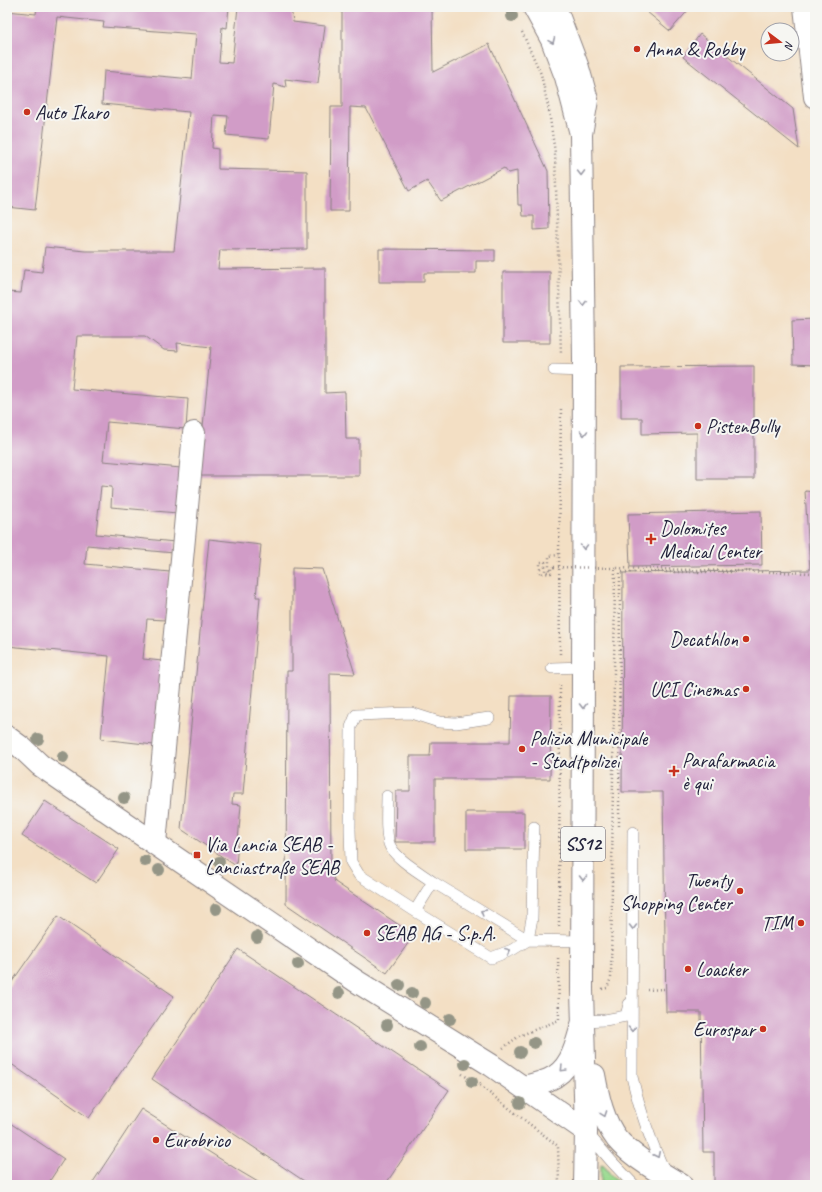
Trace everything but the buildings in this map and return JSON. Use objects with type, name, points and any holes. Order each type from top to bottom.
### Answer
[{"type":"main road","points":[[534,7],[552,40],[563,70],[581,134]]},
{"type":"main road","points":[[555,7],[578,68],[587,100],[581,134],[584,371],[584,667]]},
{"type":"main road","points":[[805,7],[815,97]]},
{"type":"main road","points":[[155,843],[194,433]]},
{"type":"main road","name":"SS12","points":[[584,667],[583,1021],[586,1131],[585,1185]]},
{"type":"main road","points":[[7,737],[46,769],[356,981],[491,1065],[586,1131]]},
{"type":"main road","points":[[524,1087],[550,1080],[565,1069],[574,1053],[583,1021]]},
{"type":"main road","points":[[583,1021],[599,1100],[606,1120],[618,1139],[638,1157],[674,1181]]},
{"type":"lane","points":[[558,370],[584,371]]},
{"type":"lane","points":[[556,668],[584,667]]},
{"type":"lane","points":[[489,718],[456,723],[439,722],[411,713],[356,715],[351,727],[351,862],[359,875],[491,958],[512,950],[528,940],[532,918],[534,827]]},
{"type":"lane","points":[[387,796],[389,845],[395,854],[434,882],[528,940],[583,942]]},
{"type":"lane","points":[[633,832],[632,1077],[641,1113],[654,1150],[674,1181]]},
{"type":"lane","points":[[415,911],[434,882]]},
{"type":"lane","points":[[583,1021],[605,1020],[626,1016],[632,990]]},
{"type":"lane","points":[[586,1131],[612,1163],[634,1185]]},
{"type":"path","points":[[507,7],[518,24]]},
{"type":"path","points":[[522,31],[541,74],[555,153],[558,370]]},
{"type":"path","points":[[559,1185],[558,1146],[479,1085],[503,1047],[519,1036],[559,1020],[556,668],[561,401]]},
{"type":"path","points":[[559,555],[549,556],[549,572],[545,572],[545,562],[540,562],[540,574],[551,573],[551,568],[554,567],[815,573]]},
{"type":"path","points":[[615,568],[620,572],[815,573]]},
{"type":"path","points":[[607,988],[611,978],[615,568]]},
{"type":"path","points":[[619,826],[620,572]]},
{"type":"path","points":[[644,990],[665,990]]},
{"type":"green space","points":[[601,1164],[604,1165],[610,1174],[622,1185],[601,1185]]},
{"type":"place","name":"Anna & Robby","points":[[637,49]]},
{"type":"place","name":"Auto Ikaro","points":[[27,112]]},
{"type":"place","name":"PistenBully","points":[[698,426]]},
{"type":"place","name":"Dolomites Medical Center","points":[[651,539]]},
{"type":"place","name":"Decathlon","points":[[746,639]]},
{"type":"place","name":"UCI Cinemas","points":[[746,689]]},
{"type":"place","name":"Polizia Municipale - Stadtpolizei","points":[[522,749]]},
{"type":"place","name":"Parafarmacia è qui","points":[[674,771]]},
{"type":"place","name":"Via Lancia SEAB - Lanciastraße SEAB","points":[[197,855]]},
{"type":"place","name":"Twenty Shopping Center","points":[[740,891]]},
{"type":"place","name":"TIM","points":[[801,923]]},
{"type":"place","name":"SEAB AG - S.p.A.","points":[[367,933]]},
{"type":"place","name":"Loacker","points":[[688,969]]},
{"type":"place","name":"Eurospar","points":[[763,1029]]},
{"type":"place","name":"Eurobrico","points":[[156,1140]]}]
